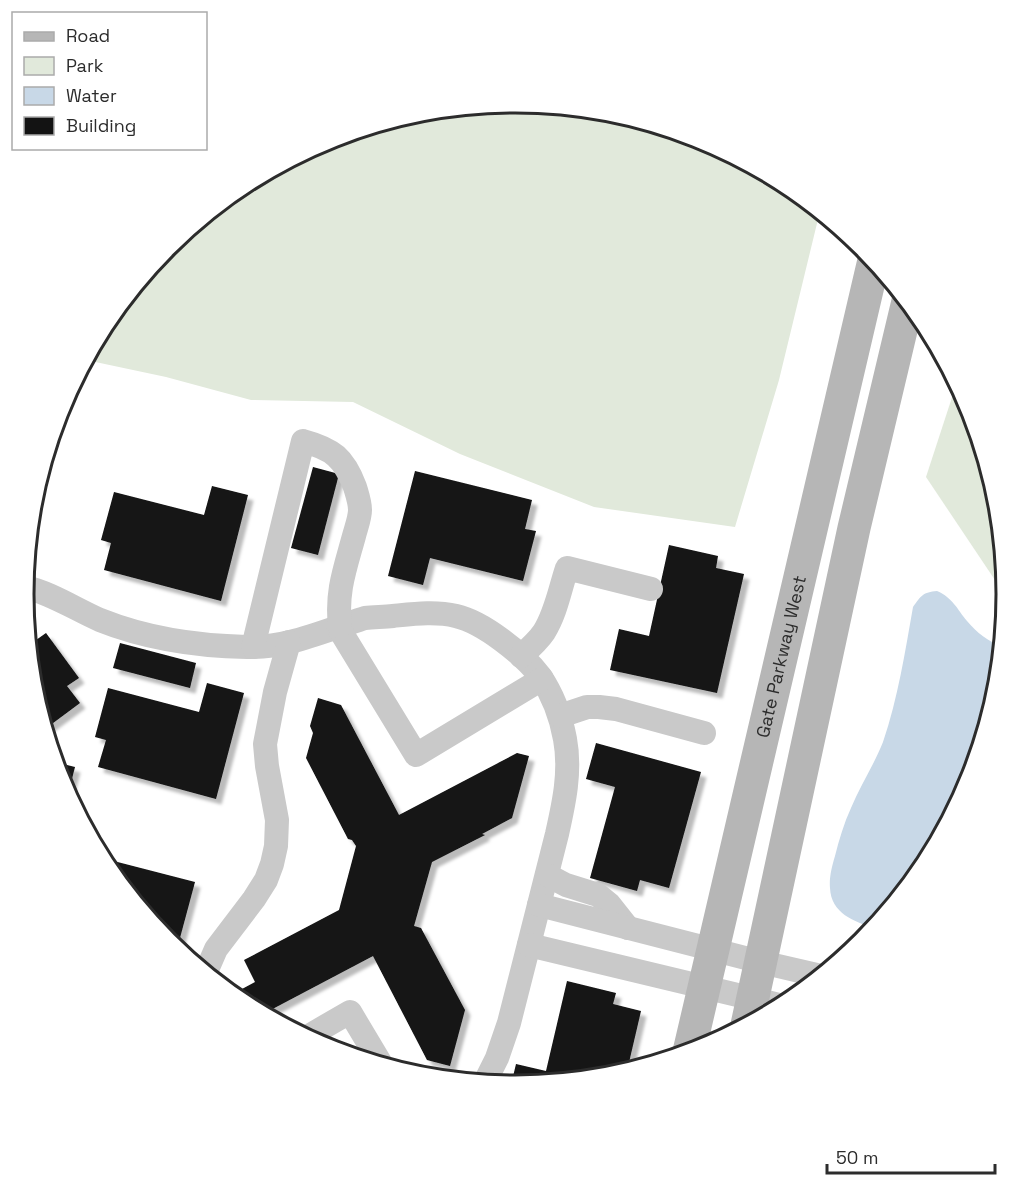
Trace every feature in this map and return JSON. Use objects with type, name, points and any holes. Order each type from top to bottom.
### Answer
[{"type":"main road","name":"Gate Parkway West","points":[[692,1041],[871,271]]},
{"type":"main road","points":[[761,1008],[761,962],[854,528],[905,313]]},
{"type":"street","points":[[253,647],[303,441],[322,446],[338,457],[349,472],[357,494],[360,511],[339,592],[339,627],[416,754],[542,680]]},
{"type":"street","points":[[521,656],[544,632],[555,608],[567,568],[651,589]]},
{"type":"street","points":[[34,590],[121,628],[193,643],[253,647],[280,644],[366,618],[437,613],[457,616],[476,624],[521,656],[542,680],[560,716],[566,741],[567,768],[563,804],[547,875],[509,1023],[489,1074]]},
{"type":"street","points":[[209,965],[216,949],[266,880],[272,864],[276,846],[277,820],[265,744],[275,692],[289,642]]},
{"type":"street","points":[[560,716],[587,707],[616,709],[704,733]]},
{"type":"street","points":[[547,875],[566,885],[598,895],[609,904],[628,928]]},
{"type":"street","points":[[539,905],[811,974]]},
{"type":"street","points":[[529,945],[705,987],[759,1009]]},
{"type":"street","points":[[316,1031],[350,1011],[375,1054]]},
{"type":"green space","points":[[484,114],[547,114],[609,122],[670,139],[728,163],[783,194],[818,220],[779,380],[735,527],[594,507],[460,454],[353,402],[251,400],[166,377],[94,362],[134,301],[154,277],[198,232],[248,194],[275,177],[331,150],[391,129],[453,117]]},
{"type":"green space","points":[[953,394],[971,439],[987,500],[996,581],[926,477]]},
{"type":"water","points":[[937,591],[951,600],[967,621],[993,642],[987,688],[971,749],[947,807],[932,835],[897,887],[864,925],[845,915],[834,904],[831,897],[831,872],[846,820],[883,742],[901,675],[913,607],[928,592]]},
{"type":"building","points":[[313,467],[339,474],[318,555],[291,548]]},
{"type":"building","points":[[415,471],[532,500],[525,529],[536,531],[523,581],[430,558],[423,585],[388,576]]},
{"type":"building","points":[[212,486],[248,495],[221,601],[104,570],[111,543],[101,540],[114,492],[204,515]]},
{"type":"building","points":[[669,545],[718,556],[716,568],[744,574],[717,693],[610,670],[619,629],[649,636]]},
{"type":"building","points":[[46,633],[79,678],[67,686],[80,703],[53,723],[44,688],[37,639]]},
{"type":"building","points":[[120,643],[196,663],[190,688],[113,668]]},
{"type":"building","points":[[207,683],[244,693],[216,799],[98,767],[106,740],[95,737],[108,688],[199,712]]},
{"type":"building","points":[[318,698],[341,705],[399,815],[517,753],[529,756],[512,818],[482,834],[485,835],[432,862],[414,926],[421,928],[465,1010],[450,1066],[427,1060],[373,956],[272,1009],[242,990],[255,982],[244,960],[339,910],[356,846],[352,840],[348,839],[306,758],[313,733],[310,726]]},
{"type":"building","points":[[596,743],[701,772],[669,888],[640,880],[637,891],[590,878],[615,787],[586,779]]},
{"type":"building","points":[[66,765],[75,767],[72,780]]},
{"type":"building","points":[[117,862],[195,882],[180,939],[134,887]]},
{"type":"building","points":[[567,981],[616,993],[613,1004],[641,1011],[629,1061],[578,1071],[513,1075],[516,1064],[546,1071]]}]
